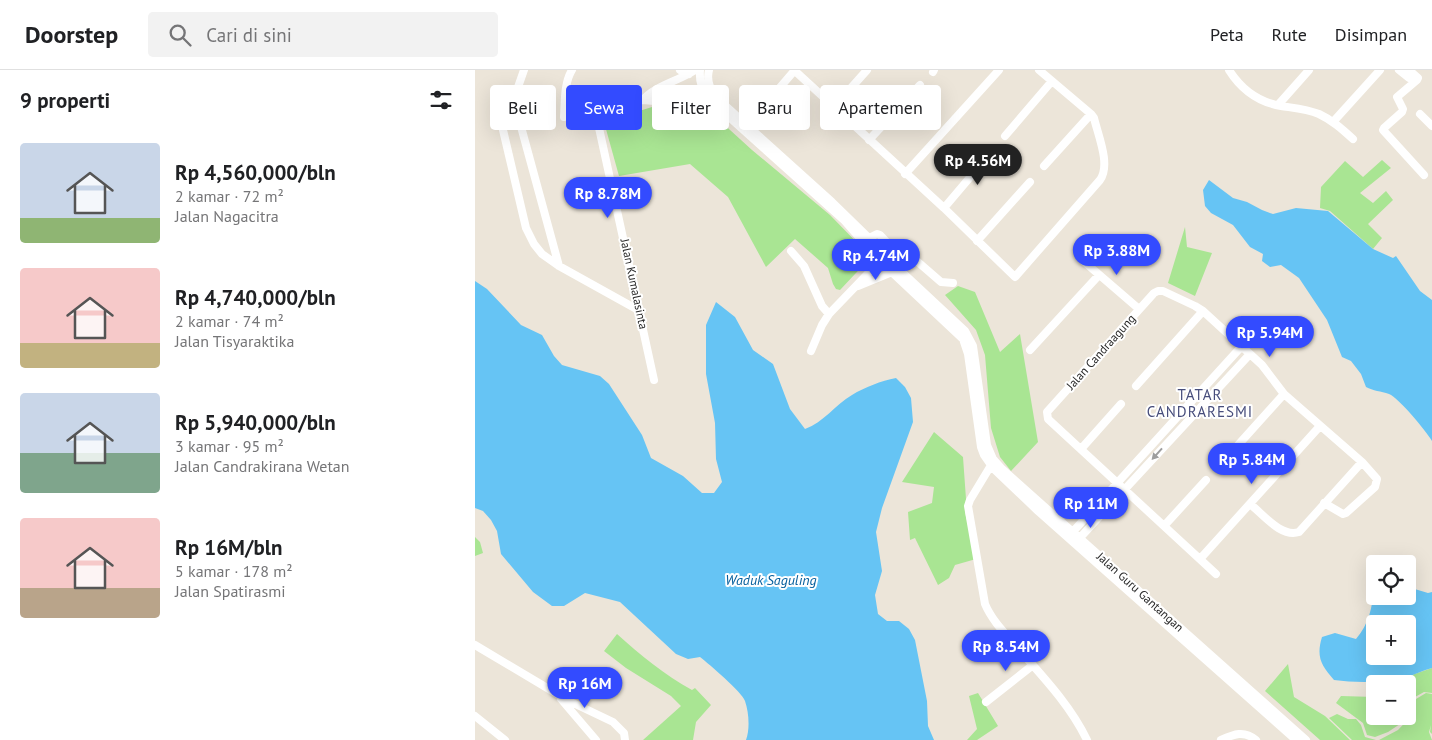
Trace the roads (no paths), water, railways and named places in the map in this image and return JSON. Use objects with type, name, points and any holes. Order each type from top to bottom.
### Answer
[{"type":"street","points":[[519,85],[524,70]]},
{"type":"street","points":[[564,117],[566,87],[572,70]]},
{"type":"street","points":[[680,70],[692,72]]},
{"type":"street","points":[[701,70],[700,77],[705,85]]},
{"type":"street","points":[[707,85],[709,70]]},
{"type":"street","points":[[782,85],[795,70],[820,94]]},
{"type":"street","points":[[854,85],[867,70]]},
{"type":"street","points":[[905,174],[999,70]]},
{"type":"street","points":[[858,130],[944,208],[1015,277],[1104,174],[1105,166],[1094,118],[1039,70]]},
{"type":"street","points":[[1278,105],[1309,70]]},
{"type":"street","points":[[1333,122],[1380,70]]},
{"type":"street","points":[[1399,70],[1418,78],[1397,98],[1403,109],[1402,112],[1383,130],[1424,175]]},
{"type":"street","points":[[1231,71],[1240,86],[1254,97],[1278,105],[1318,113],[1333,122],[1353,139]]},
{"type":"street","points":[[643,100],[652,91],[671,84],[692,72]]},
{"type":"street","points":[[1005,136],[1052,82]]},
{"type":"street","points":[[643,100],[652,100]]},
{"type":"street","name":"Jalan Kumalasinta","points":[[643,100],[604,112],[598,118],[654,380]]},
{"type":"street","name":"Jalan Guru Gantangan","points":[[729,109],[833,202],[890,261],[961,325],[971,338],[985,437],[993,463]]},
{"type":"street","points":[[1044,166],[1091,114]]},
{"type":"street","points":[[1420,114],[1432,126]]},
{"type":"street","name":"Jalan Guru Gantangan","points":[[729,117],[845,221],[880,261],[963,339],[968,354],[981,447],[993,463],[1001,468],[1070,535],[1306,740]]},
{"type":"street","points":[[503,130],[526,228],[534,244],[542,254],[559,266],[640,312]]},
{"type":"street","points":[[522,130],[559,266]]},
{"type":"street","points":[[869,140],[878,130]]},
{"type":"street","points":[[944,208],[995,149]]},
{"type":"street","points":[[977,241],[1030,182]]},
{"type":"street","points":[[869,238],[877,234],[880,235],[894,250],[911,256],[941,282],[953,283]]},
{"type":"street","points":[[791,251],[804,266],[822,306],[829,314]]},
{"type":"street","points":[[1081,259],[1139,309]]},
{"type":"street","points":[[811,352],[822,325],[829,314],[880,261]]},
{"type":"street","points":[[856,286],[892,272]]},
{"type":"street","points":[[1030,350],[1099,275]]},
{"type":"street","name":"Jalan Candraagung","points":[[1081,449],[1048,419],[1046,416],[1047,412],[1139,309],[1158,291],[1163,291],[1203,311]]},
{"type":"street","points":[[1136,386],[1203,311],[1261,365],[1284,394],[1362,462],[1377,479],[1375,486],[1343,514],[1324,504]]},
{"type":"street","points":[[1070,535],[1241,347]]},
{"type":"street","points":[[1077,541],[1250,354]]},
{"type":"street","points":[[1221,464],[1284,394]]},
{"type":"street","points":[[1121,404],[1081,449],[1216,574]]},
{"type":"street","points":[[1200,560],[1320,426]]},
{"type":"street","points":[[1166,429],[1173,436]]},
{"type":"street","points":[[1250,504],[1282,531],[1294,534],[1299,532],[1362,462]]},
{"type":"street","points":[[993,463],[969,500],[968,506],[982,588],[989,614],[1077,720],[1087,740]]},
{"type":"street","points":[[1164,526],[1206,480]]},
{"type":"street","name":"Jalan Guru Gantangan","points":[[1077,541],[1296,740]]},
{"type":"street","points":[[475,645],[557,693],[613,722],[624,734],[625,740]]},
{"type":"street","points":[[986,702],[1033,665]]},
{"type":"street","points":[[557,693],[595,740]]},
{"type":"street","points":[[475,716],[505,740]]},
{"type":"street","points":[[1221,740],[1239,733],[1247,734],[1256,740]]},
{"type":"water","points":[[1209,180],[1233,198],[1273,214],[1296,208],[1328,211],[1373,249],[1393,258],[1396,256],[1420,291],[1432,300],[1432,441],[1412,415],[1393,397],[1366,387],[1361,374],[1351,361],[1342,357],[1327,320],[1299,278],[1281,265],[1270,267],[1262,261],[1263,254],[1250,247],[1233,225],[1211,213],[1205,206],[1203,190]]},
{"type":"water","name":"Waduk Saguling","points":[[475,281],[487,289],[521,325],[542,335],[554,356],[562,365],[600,376],[609,384],[642,435],[651,458],[683,476],[702,493],[714,493],[722,482],[716,459],[715,423],[706,374],[706,325],[716,302],[735,317],[753,350],[773,364],[790,409],[805,429],[818,422],[846,399],[873,385],[896,378],[905,387],[911,398],[913,422],[882,508],[876,532],[882,571],[875,595],[878,614],[887,621],[899,621],[909,629],[915,640],[927,701],[928,726],[934,740],[746,740],[749,721],[743,697],[700,657],[688,659],[676,654],[620,602],[585,593],[564,606],[552,606],[533,592],[501,554],[497,531],[491,520],[483,511],[475,508]]},
{"type":"water","points":[[1416,589],[1428,593],[1432,592],[1432,668],[1412,675],[1366,675],[1366,682],[1334,680],[1321,660],[1320,644],[1322,637],[1335,633],[1356,639],[1366,624],[1366,665],[1416,665],[1416,615],[1369,615],[1372,605],[1416,605]]},
{"type":"district","name":"TATAR CANDRARESMI","points":[[1200,404]]}]
